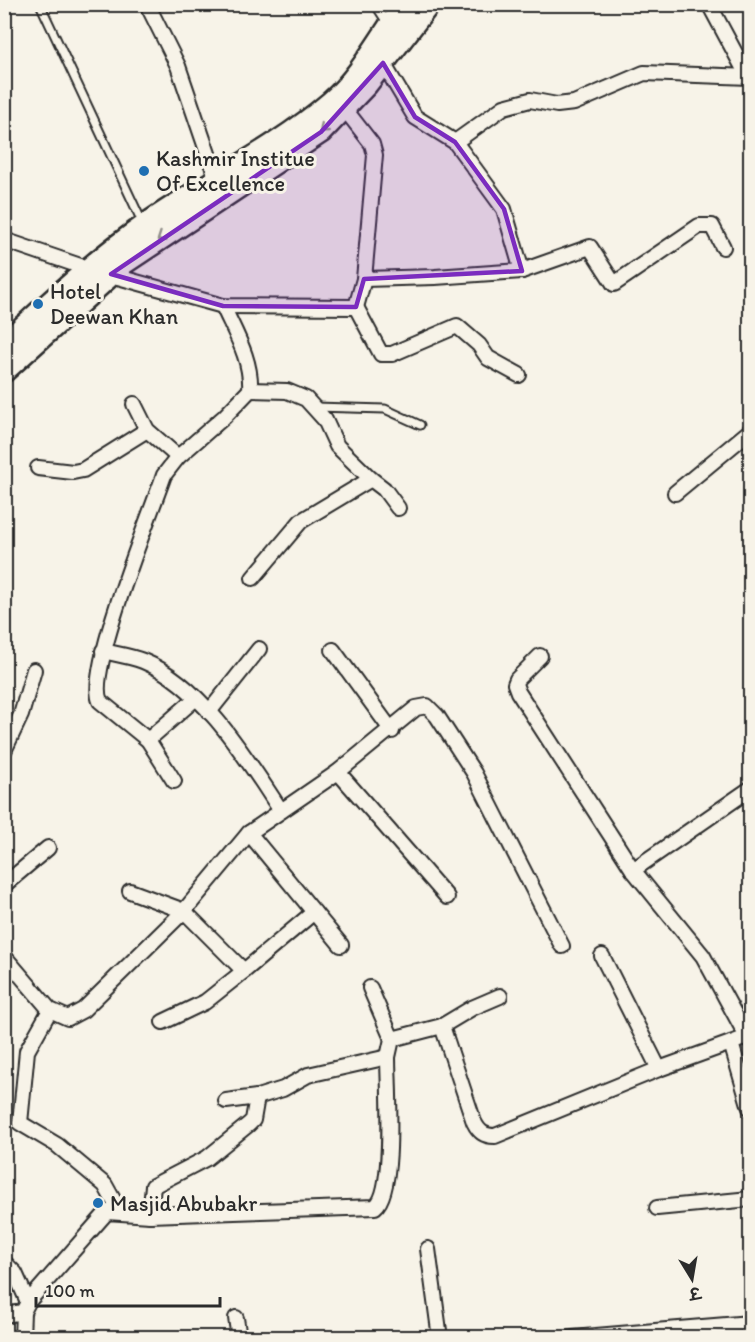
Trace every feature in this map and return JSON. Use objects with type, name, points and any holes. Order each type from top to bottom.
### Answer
[{"type":"main road","points":[[4,344],[89,268],[144,226],[298,127],[332,101],[356,75],[405,4]]},
{"type":"main road","points":[[4,371],[124,263],[321,132],[383,63],[429,4]]},
{"type":"street","points":[[147,4],[178,66],[217,180]]},
{"type":"street","points":[[709,4],[749,77]]},
{"type":"street","points":[[383,63],[419,121],[455,142],[504,209],[522,271]]},
{"type":"street","points":[[455,142],[504,107],[530,100],[557,105],[574,103],[644,73],[749,77]]},
{"type":"street","points":[[344,108],[372,144],[375,155],[364,279],[356,307],[381,354],[392,354],[457,326],[479,345],[488,358],[519,375]]},
{"type":"street","points":[[364,279],[435,278],[522,271],[590,247],[614,284],[699,226],[712,226],[723,247]]},
{"type":"street","points":[[4,240],[89,268],[223,306],[356,307]]},
{"type":"street","points":[[174,781],[148,740],[100,701],[98,688],[103,651],[164,475],[178,457],[224,417],[250,390],[251,375],[247,360],[223,306]]},
{"type":"street","points":[[250,390],[296,393],[315,407],[337,446],[384,489],[398,508]]},
{"type":"street","points":[[134,404],[147,430],[178,457]]},
{"type":"street","points":[[38,468],[73,472],[83,470],[147,430]]},
{"type":"street","points":[[675,493],[750,431]]},
{"type":"street","points":[[253,578],[301,521],[371,479]]},
{"type":"street","points":[[209,712],[259,650]]},
{"type":"street","points":[[333,650],[392,731]]},
{"type":"street","points":[[103,651],[153,666],[179,682],[209,712],[253,768],[281,811]]},
{"type":"street","points":[[442,1026],[474,1122],[479,1131],[487,1136],[495,1136],[659,1069],[749,1036],[703,956],[633,870],[516,687],[517,679],[540,656]]},
{"type":"street","points":[[4,752],[21,715],[33,670]]},
{"type":"street","points":[[148,740],[196,698]]},
{"type":"street","points":[[4,956],[50,1010],[68,1018],[83,1010],[184,911],[249,833],[338,772],[422,706],[427,706],[437,716],[474,773],[562,946]]},
{"type":"street","points":[[338,772],[447,897]]},
{"type":"street","points":[[633,870],[750,789]]},
{"type":"street","points":[[249,833],[341,945]]},
{"type":"street","points":[[4,885],[48,848]]},
{"type":"street","points":[[130,891],[184,911],[244,971]]},
{"type":"street","points":[[163,1022],[205,1002],[314,912]]},
{"type":"street","points":[[602,956],[659,1069]]},
{"type":"street","points":[[4,1316],[25,1307],[82,1242],[102,1215],[113,1211],[150,1215],[375,1207],[380,1203],[388,1181],[388,1056],[392,1039],[369,988]]},
{"type":"street","points":[[392,1039],[442,1026],[472,1008],[500,996]]},
{"type":"street","points":[[50,1010],[27,1051],[20,1124],[57,1145],[105,1185],[120,1212]]},
{"type":"street","points":[[731,1043],[750,1108]]},
{"type":"street","points":[[226,1101],[257,1097],[283,1089],[308,1075],[388,1056]]},
{"type":"street","points":[[150,1215],[153,1186],[207,1158],[254,1120],[257,1097]]},
{"type":"street","points":[[657,1208],[750,1199]]},
{"type":"street","points":[[428,1249],[440,1338]]},
{"type":"street","points":[[4,1262],[13,1269],[25,1307],[22,1338]]},
{"type":"street","points":[[237,1318],[239,1338]]},
{"type":"street","points":[[572,1338],[750,1323]]},
{"type":"lane","points":[[40,4],[144,226]]},
{"type":"lane","points":[[375,4],[389,26]]},
{"type":"lane","points":[[315,407],[385,409],[420,425]]},
{"type":"highlighted area","points":[[383,63],[415,117],[455,142],[504,209],[522,271],[364,279],[356,307],[223,306],[111,274],[321,132]]},
{"type":"place","name":"Kashmir Institue Of Excellence","points":[[144,171]]},
{"type":"place","name":"Hotel Deewan Khan","points":[[38,304]]},
{"type":"place","name":"Masjid Abubakr","points":[[98,1203]]}]
